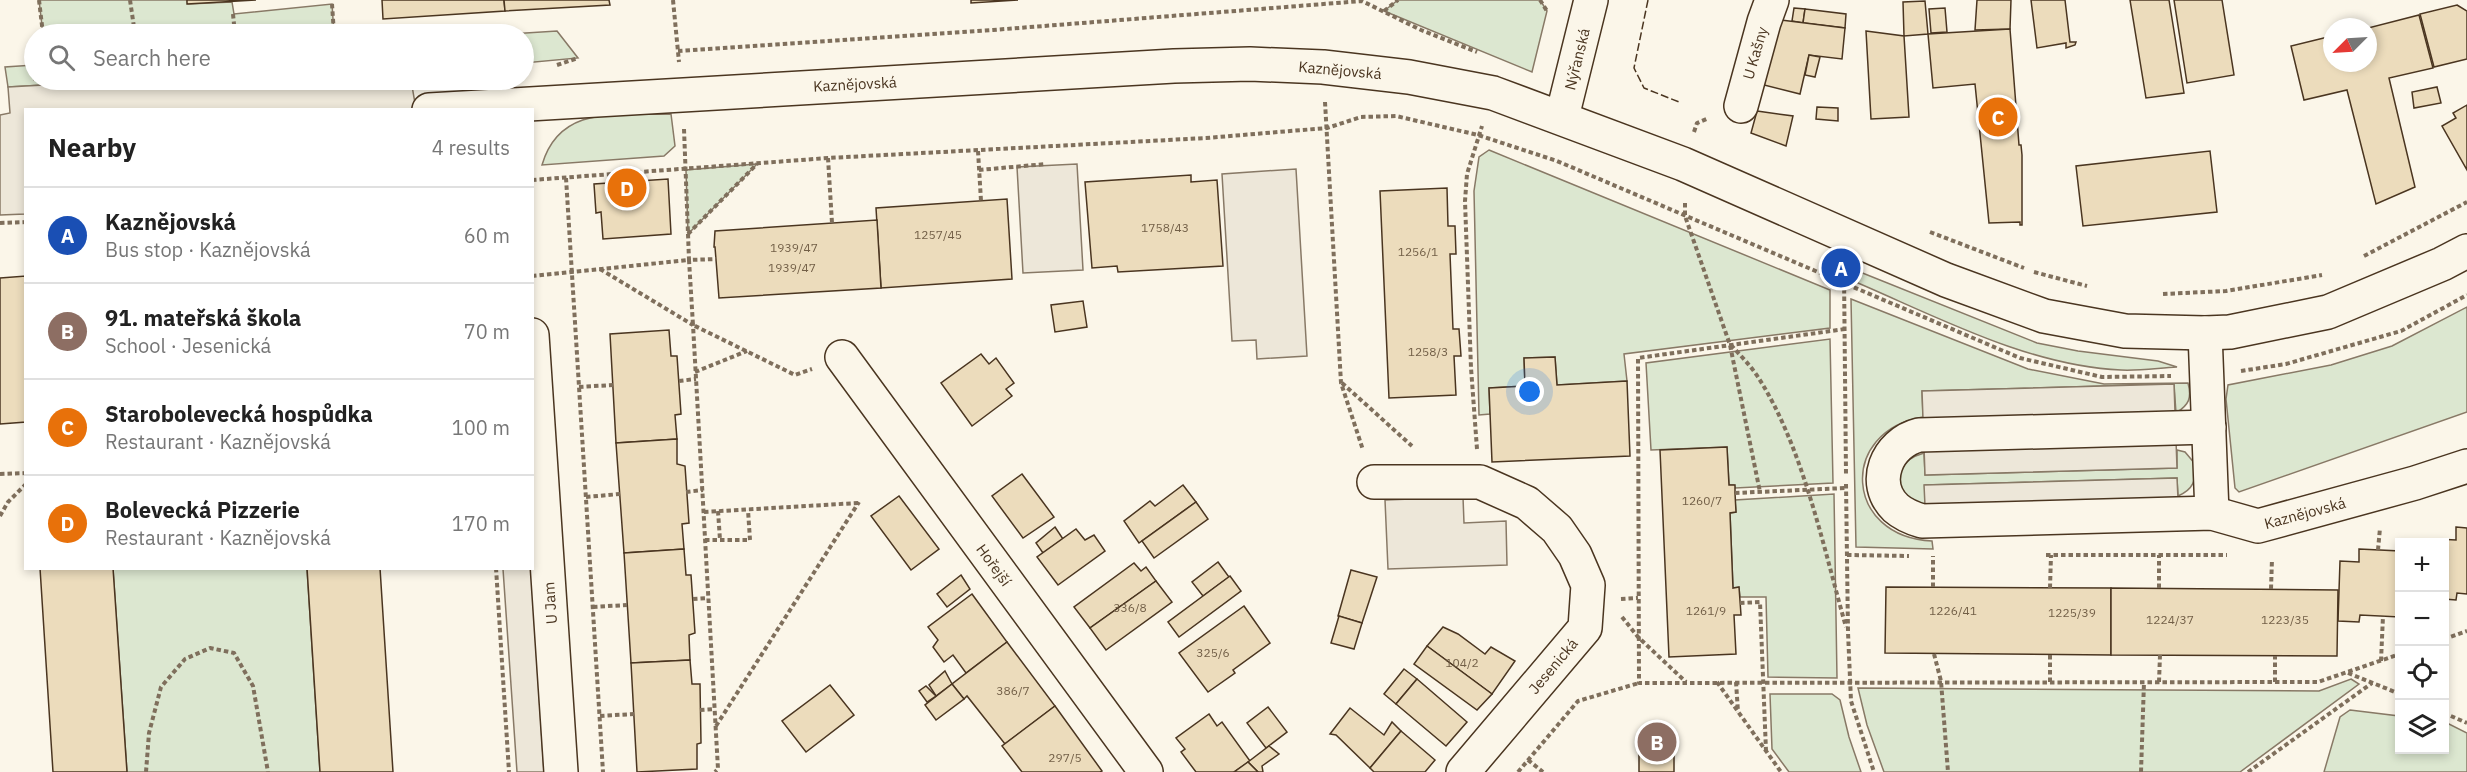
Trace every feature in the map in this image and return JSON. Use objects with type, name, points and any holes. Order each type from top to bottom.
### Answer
[{"type":"street","name":"Nýřanská","points":[[1562,117],[1591,0]]},
{"type":"street","name":"U Kašny","points":[[1741,106],[1772,0]]},
{"type":"street","name":"Kaznějovská","points":[[484,108],[1162,66],[1250,64],[1323,67],[1409,77],[1493,93],[1562,117],[1683,164],[1946,280],[2043,316],[2125,331],[2230,332],[2328,312],[2467,251]]},
{"type":"street","points":[[2205,333],[2212,513]]},
{"type":"street","name":"Hořejší","points":[[842,357],[1146,772]]},
{"type":"street","name":"U Jam","points":[[534,385],[561,772]]},
{"type":"street","name":"Kaznějovská","points":[[2209,427],[1919,435],[1908,437],[1889,455],[1884,481],[1887,495],[1895,508],[1908,517],[1922,521],[2212,513],[2258,526],[2415,483],[2467,466]]},
{"type":"street","name":"Jesenická","points":[[1374,483],[1480,482],[1527,503],[1557,530],[1575,555],[1588,585],[1585,628],[1463,772]]},
{"type":"path","points":[[39,0],[42,24]]},
{"type":"path","points":[[130,0],[134,24]]},
{"type":"path","points":[[673,0],[678,51]]},
{"type":"path","points":[[1384,11],[1398,0]]},
{"type":"path","points":[[1540,0],[1547,11]]},
{"type":"path","points":[[332,4],[333,24]]},
{"type":"path","points":[[233,14],[234,24]]},
{"type":"path","points":[[551,65],[561,65],[578,58]]},
{"type":"path","points":[[1473,408],[1465,201],[1467,174],[1493,93]]},
{"type":"path","points":[[534,180],[828,158],[978,152],[1327,128],[1341,383],[1374,483]]},
{"type":"path","points":[[978,152],[981,201]]},
{"type":"path","points":[[828,158],[832,223]]},
{"type":"path","points":[[688,234],[757,164]]},
{"type":"path","points":[[979,170],[1046,164]]},
{"type":"path","points":[[1683,164],[1685,216],[1730,345],[1760,492]]},
{"type":"path","points":[[686,170],[688,260],[716,726],[718,769],[715,772]]},
{"type":"path","points":[[566,178],[603,772]]},
{"type":"path","points":[[0,223],[24,222]]},
{"type":"path","points":[[1844,234],[1848,632],[1851,701],[1875,772]]},
{"type":"path","points":[[534,276],[716,259]]},
{"type":"path","points":[[600,269],[693,324],[795,375],[842,357]]},
{"type":"path","points":[[1639,683],[1638,358],[1845,330]]},
{"type":"path","points":[[1730,345],[1757,376],[1787,434],[1807,490],[1848,632]]},
{"type":"path","points":[[695,372],[747,351]]},
{"type":"path","points":[[679,381],[696,379]]},
{"type":"path","points":[[1341,383],[1453,483]]},
{"type":"path","points":[[579,387],[613,385]]},
{"type":"path","points":[[0,474],[24,473]]},
{"type":"path","points":[[0,516],[8,502],[24,486]]},
{"type":"path","points":[[1735,493],[1846,488]]},
{"type":"path","points":[[686,492],[703,490]]},
{"type":"path","points":[[586,497],[620,494]]},
{"type":"path","points":[[704,512],[859,502],[716,726]]},
{"type":"path","points":[[705,540],[750,540],[748,510]]},
{"type":"path","points":[[718,511],[720,540]]},
{"type":"path","points":[[2378,550],[2380,524]]},
{"type":"path","points":[[2050,588],[2051,555]]},
{"type":"path","points":[[2159,555],[2159,588]]},
{"type":"path","points":[[2271,589],[2272,555]]},
{"type":"path","points":[[1933,556],[1933,587]]},
{"type":"path","points":[[496,570],[509,772]]},
{"type":"path","points":[[693,599],[708,598]]},
{"type":"path","points":[[1740,603],[1760,602],[1766,751]]},
{"type":"path","points":[[593,607],[627,605]]},
{"type":"path","points":[[1620,614],[1638,637],[1687,682]]},
{"type":"path","points":[[2380,661],[2383,616]]},
{"type":"path","points":[[2449,638],[2467,631]]},
{"type":"path","points":[[146,772],[149,733],[161,687],[185,659],[210,648],[234,652],[253,686],[268,772]]},
{"type":"path","points":[[1934,654],[1941,681],[1948,772]]},
{"type":"path","points":[[2050,654],[2050,682]]},
{"type":"path","points":[[2159,682],[2160,655]]},
{"type":"path","points":[[2275,656],[2275,682]]},
{"type":"path","points":[[1518,772],[1578,701],[1639,683],[2318,682],[2395,656]]},
{"type":"path","points":[[2347,673],[2395,692]]},
{"type":"path","points":[[1717,682],[1781,772]]},
{"type":"path","points":[[1736,682],[1738,712]]},
{"type":"path","points":[[2141,772],[2144,682]]},
{"type":"path","points":[[2248,772],[2372,683]]},
{"type":"path","points":[[700,710],[715,709]]},
{"type":"path","points":[[600,716],[634,714]]},
{"type":"path","points":[[2449,715],[2467,723]]},
{"type":"path","points":[[1528,760],[1544,772]]},
{"type":"green space","points":[[39,0],[187,0],[188,4],[232,2],[234,14],[332,4],[333,24],[42,24]]},
{"type":"green space","points":[[1398,0],[1540,0],[1547,11],[1532,72],[1384,11]]},
{"type":"green space","points":[[557,31],[578,58],[534,62],[534,32]]},
{"type":"green space","points":[[24,66],[24,86],[8,87],[5,67]]},
{"type":"green space","points":[[671,114],[675,146],[664,156],[542,165],[551,145],[563,131],[577,122],[613,115]]},
{"type":"green space","points":[[1489,150],[1830,290],[1830,328],[1624,354],[1627,381],[1557,385],[1555,357],[1524,358],[1525,386],[1489,388],[1490,414],[1479,415],[1474,191],[1479,157]]},
{"type":"green space","points":[[757,164],[688,234],[686,170]]},
{"type":"green space","points":[[1850,268],[2037,343],[2078,351],[2158,361],[2177,367],[2128,370],[2086,366],[2017,349],[1949,323],[1851,280]]},
{"type":"green space","points":[[1851,299],[2028,369],[2104,384],[2188,383],[2190,393],[2188,401],[2176,413],[2174,384],[1922,391],[1923,417],[1895,426],[1876,442],[1865,461],[1863,483],[1868,504],[1882,522],[1903,535],[1932,541],[1933,549],[1856,547]]},
{"type":"green space","points":[[2467,307],[2467,412],[2239,492],[2235,488],[2226,399],[2228,385],[2331,365],[2392,346]]},
{"type":"green space","points":[[1830,339],[1833,483],[1735,488],[1734,485],[1729,485],[1727,447],[1651,450],[1646,363]]},
{"type":"green space","points":[[2177,450],[2185,452],[2196,465],[2193,484],[2178,496],[2177,478],[1925,485],[1925,509],[1902,495],[1900,487],[1902,468],[1910,459],[1924,453],[1925,475],[2177,468]]},
{"type":"green space","points":[[1834,494],[1837,678],[1768,677],[1766,597],[1740,597],[1739,588],[1733,588],[1730,513],[1736,512],[1735,500]]},
{"type":"green space","points":[[113,570],[307,570],[320,772],[127,772]]},
{"type":"green space","points":[[2351,679],[2359,684],[2240,772],[1884,772],[1867,725],[1858,688],[2319,691]]},
{"type":"green space","points":[[1770,694],[1832,694],[1840,700],[1861,772],[1789,772],[1772,749]]},
{"type":"green space","points":[[2350,710],[2395,716],[2395,754],[2449,754],[2449,724],[2467,733],[2467,772],[2324,772],[2340,717]]},
{"type":"shaded area","points":[[24,86],[24,90],[413,90],[416,108],[24,108],[24,214],[0,215],[0,115],[10,113],[8,87]]},
{"type":"shaded area","points":[[1077,164],[1083,270],[1023,273],[1017,167]]},
{"type":"shaded area","points":[[1296,169],[1307,356],[1257,359],[1256,340],[1232,341],[1222,174]]},
{"type":"shaded area","points":[[2174,384],[2177,468],[1925,475],[1922,391]]},
{"type":"shaded area","points":[[2177,478],[2179,519],[1926,526],[1924,485]]},
{"type":"shaded area","points":[[1463,497],[1464,523],[1506,521],[1507,565],[1388,569],[1385,500]]},
{"type":"shaded area","points":[[503,570],[531,570],[544,772],[517,772]]},
{"type":"building","points":[[187,0],[256,0],[187,4]]},
{"type":"building","points":[[382,0],[504,0],[505,11],[383,19]]},
{"type":"building","points":[[504,0],[609,0],[610,5],[505,11]]},
{"type":"building","points":[[971,0],[1018,0],[971,3]]},
{"type":"building","points":[[1977,0],[2011,0],[2010,29],[1975,30]]},
{"type":"building","points":[[2031,0],[2065,0],[2070,42],[2076,42],[2075,45],[2066,48],[2066,43],[2037,48]]},
{"type":"building","points":[[2130,0],[2169,0],[2184,93],[2146,98]]},
{"type":"building","points":[[2174,0],[2222,0],[2234,75],[2187,83]]},
{"type":"building","points":[[1925,1],[1928,34],[1904,36],[1903,2]]},
{"type":"building","points":[[2457,5],[2467,11],[2467,59],[2434,67],[2420,14]]},
{"type":"building","points":[[1794,8],[1805,9],[1803,23],[1792,21]]},
{"type":"building","points":[[1945,8],[1947,32],[1931,33],[1929,9]]},
{"type":"building","points":[[1805,9],[1846,14],[1845,28],[1803,23]]},
{"type":"building","points":[[2419,15],[2433,68],[2389,78],[2415,187],[2376,204],[2347,90],[2304,100],[2291,46],[2323,38],[2323,72],[2377,72],[2377,26]]},
{"type":"building","points":[[1781,20],[1845,28],[1842,59],[1809,55],[1800,94],[1764,85]]},
{"type":"building","points":[[2010,29],[2019,145],[2021,145],[2022,155],[2022,225],[2020,222],[1989,223],[1975,84],[1933,88],[1928,34]]},
{"type":"building","points":[[1866,31],[1904,36],[1909,117],[1871,119]]},
{"type":"building","points":[[1809,55],[1820,57],[1815,77],[1805,75]]},
{"type":"building","points":[[2437,87],[2441,103],[2414,108],[2412,92]]},
{"type":"building","points":[[2467,105],[2467,170],[2442,126],[2456,118],[2453,113]]},
{"type":"building","points":[[1817,107],[1838,108],[1838,121],[1816,119]]},
{"type":"building","points":[[1757,111],[1793,116],[1786,146],[1751,133]]},
{"type":"building","points":[[2210,151],[2217,212],[2083,226],[2076,166]]},
{"type":"building","points":[[1191,175],[1191,182],[1217,180],[1223,266],[1118,272],[1117,266],[1092,268],[1085,182]]},
{"type":"building","points":[[668,179],[671,234],[603,239],[601,212],[596,213],[594,184]]},
{"type":"building","points":[[1447,188],[1448,226],[1455,226],[1456,254],[1450,254],[1453,329],[1459,329],[1461,356],[1454,356],[1456,395],[1389,398],[1380,191]]},
{"type":"building","points":[[1007,199],[1012,279],[881,288],[876,208]]},
{"type":"building","points":[[877,220],[881,288],[719,298],[714,247],[715,231]]},
{"type":"building","points":[[24,276],[24,422],[0,424],[0,278]]},
{"type":"building","points":[[1083,301],[1087,327],[1055,332],[1051,305]]},
{"type":"building","points":[[669,330],[671,356],[677,356],[681,414],[675,415],[677,439],[616,443],[610,334]]},
{"type":"building","points":[[981,354],[989,364],[996,358],[1014,383],[1006,389],[1012,396],[972,426],[941,383]]},
{"type":"building","points":[[1555,357],[1557,385],[1627,381],[1630,456],[1492,462],[1489,388],[1525,386],[1524,358]]},
{"type":"building","points":[[677,439],[677,464],[685,466],[689,523],[682,524],[684,549],[624,553],[616,443]]},
{"type":"building","points":[[1727,447],[1729,485],[1735,485],[1736,512],[1730,513],[1733,588],[1739,587],[1741,615],[1734,615],[1736,654],[1669,657],[1660,450]]},
{"type":"building","points":[[1022,474],[1054,517],[1023,538],[992,496]]},
{"type":"building","points":[[1183,485],[1196,502],[1139,543],[1124,521],[1150,501],[1155,506]]},
{"type":"building","points":[[899,496],[939,549],[911,570],[871,516]]},
{"type":"building","points":[[1196,502],[1208,519],[1154,558],[1142,541]]},
{"type":"building","points":[[1055,527],[1063,539],[1043,553],[1036,543]]},
{"type":"building","points":[[2456,527],[2467,528],[2467,594],[2457,593],[2456,600],[2449,599],[2449,540],[2456,540]]},
{"type":"building","points":[[1076,529],[1085,540],[1094,535],[1105,551],[1058,585],[1037,557]]},
{"type":"building","points":[[684,549],[686,575],[691,575],[695,633],[689,635],[690,660],[631,663],[624,553]]},
{"type":"building","points":[[2359,549],[2395,551],[2395,617],[2360,615],[2359,622],[2338,621],[2340,561],[2359,562]]},
{"type":"building","points":[[1218,562],[1229,577],[1203,596],[1192,582]]},
{"type":"building","points":[[1134,563],[1141,571],[1146,567],[1156,581],[1090,628],[1074,607]]},
{"type":"building","points":[[40,570],[113,570],[127,772],[53,772]]},
{"type":"building","points":[[307,570],[380,570],[393,772],[320,772]]},
{"type":"building","points":[[1351,570],[1377,577],[1362,623],[1338,616]]},
{"type":"building","points":[[961,575],[970,589],[947,607],[937,594]]},
{"type":"building","points":[[1230,576],[1241,591],[1179,637],[1168,622]]},
{"type":"building","points":[[1156,581],[1172,602],[1106,650],[1090,628]]},
{"type":"building","points":[[1886,587],[2111,588],[2111,655],[1885,653]]},
{"type":"building","points":[[2111,588],[2338,590],[2337,656],[2111,655]]},
{"type":"building","points":[[972,594],[1007,642],[966,673],[953,655],[944,662],[933,647],[938,640],[928,627]]},
{"type":"building","points":[[1244,606],[1270,643],[1233,670],[1235,673],[1208,692],[1179,653]]},
{"type":"building","points":[[1339,616],[1362,623],[1354,649],[1331,643]]},
{"type":"building","points":[[1443,627],[1458,634],[1485,654],[1491,647],[1515,661],[1492,694],[1427,646]]},
{"type":"building","points":[[1007,642],[1055,706],[1005,744],[967,696],[964,699],[952,684]]},
{"type":"building","points":[[1427,646],[1492,694],[1477,710],[1414,664]]},
{"type":"building","points":[[690,660],[692,684],[700,684],[701,743],[697,744],[697,769],[637,772],[631,663]]},
{"type":"building","points":[[1404,669],[1417,679],[1396,704],[1384,694]]},
{"type":"building","points":[[945,671],[952,684],[936,696],[929,685]]},
{"type":"building","points":[[1417,679],[1467,722],[1446,746],[1396,704]]},
{"type":"building","points":[[952,684],[964,699],[936,720],[925,705]]},
{"type":"building","points":[[830,685],[854,715],[806,752],[782,721]]},
{"type":"building","points":[[926,686],[936,696],[927,702],[919,691]]},
{"type":"building","points":[[1055,706],[1102,771],[1022,772],[1002,746]]},
{"type":"building","points":[[1268,707],[1287,732],[1266,748],[1247,723]]},
{"type":"building","points":[[1350,708],[1384,735],[1392,722],[1401,731],[1370,768],[1336,735],[1330,734]]},
{"type":"building","points":[[1209,714],[1217,726],[1222,722],[1250,761],[1234,772],[1196,772],[1181,752],[1185,749],[1176,738]]},
{"type":"building","points":[[1401,731],[1435,760],[1425,772],[1374,772],[1370,768]]},
{"type":"building","points":[[1639,741],[1674,742],[1674,772],[1639,772]]},
{"type":"building","points":[[1269,746],[1279,754],[1262,766],[1263,772],[1258,772],[1248,762]]},
{"type":"building","points":[[1248,762],[1258,772],[1234,772]]},
{"type":"fence","points":[[1648,0],[1634,68],[1644,88],[1679,102]]},
{"type":"place","name":"Starobolevecká hospůdka","points":[[1998,117]]},
{"type":"place","name":"Bolevecká Pizzerie","points":[[627,188]]},
{"type":"place","name":"Kaznějovská","points":[[1841,268]]},
{"type":"place","name":"91. mateřská škola","points":[[1657,742]]}]
